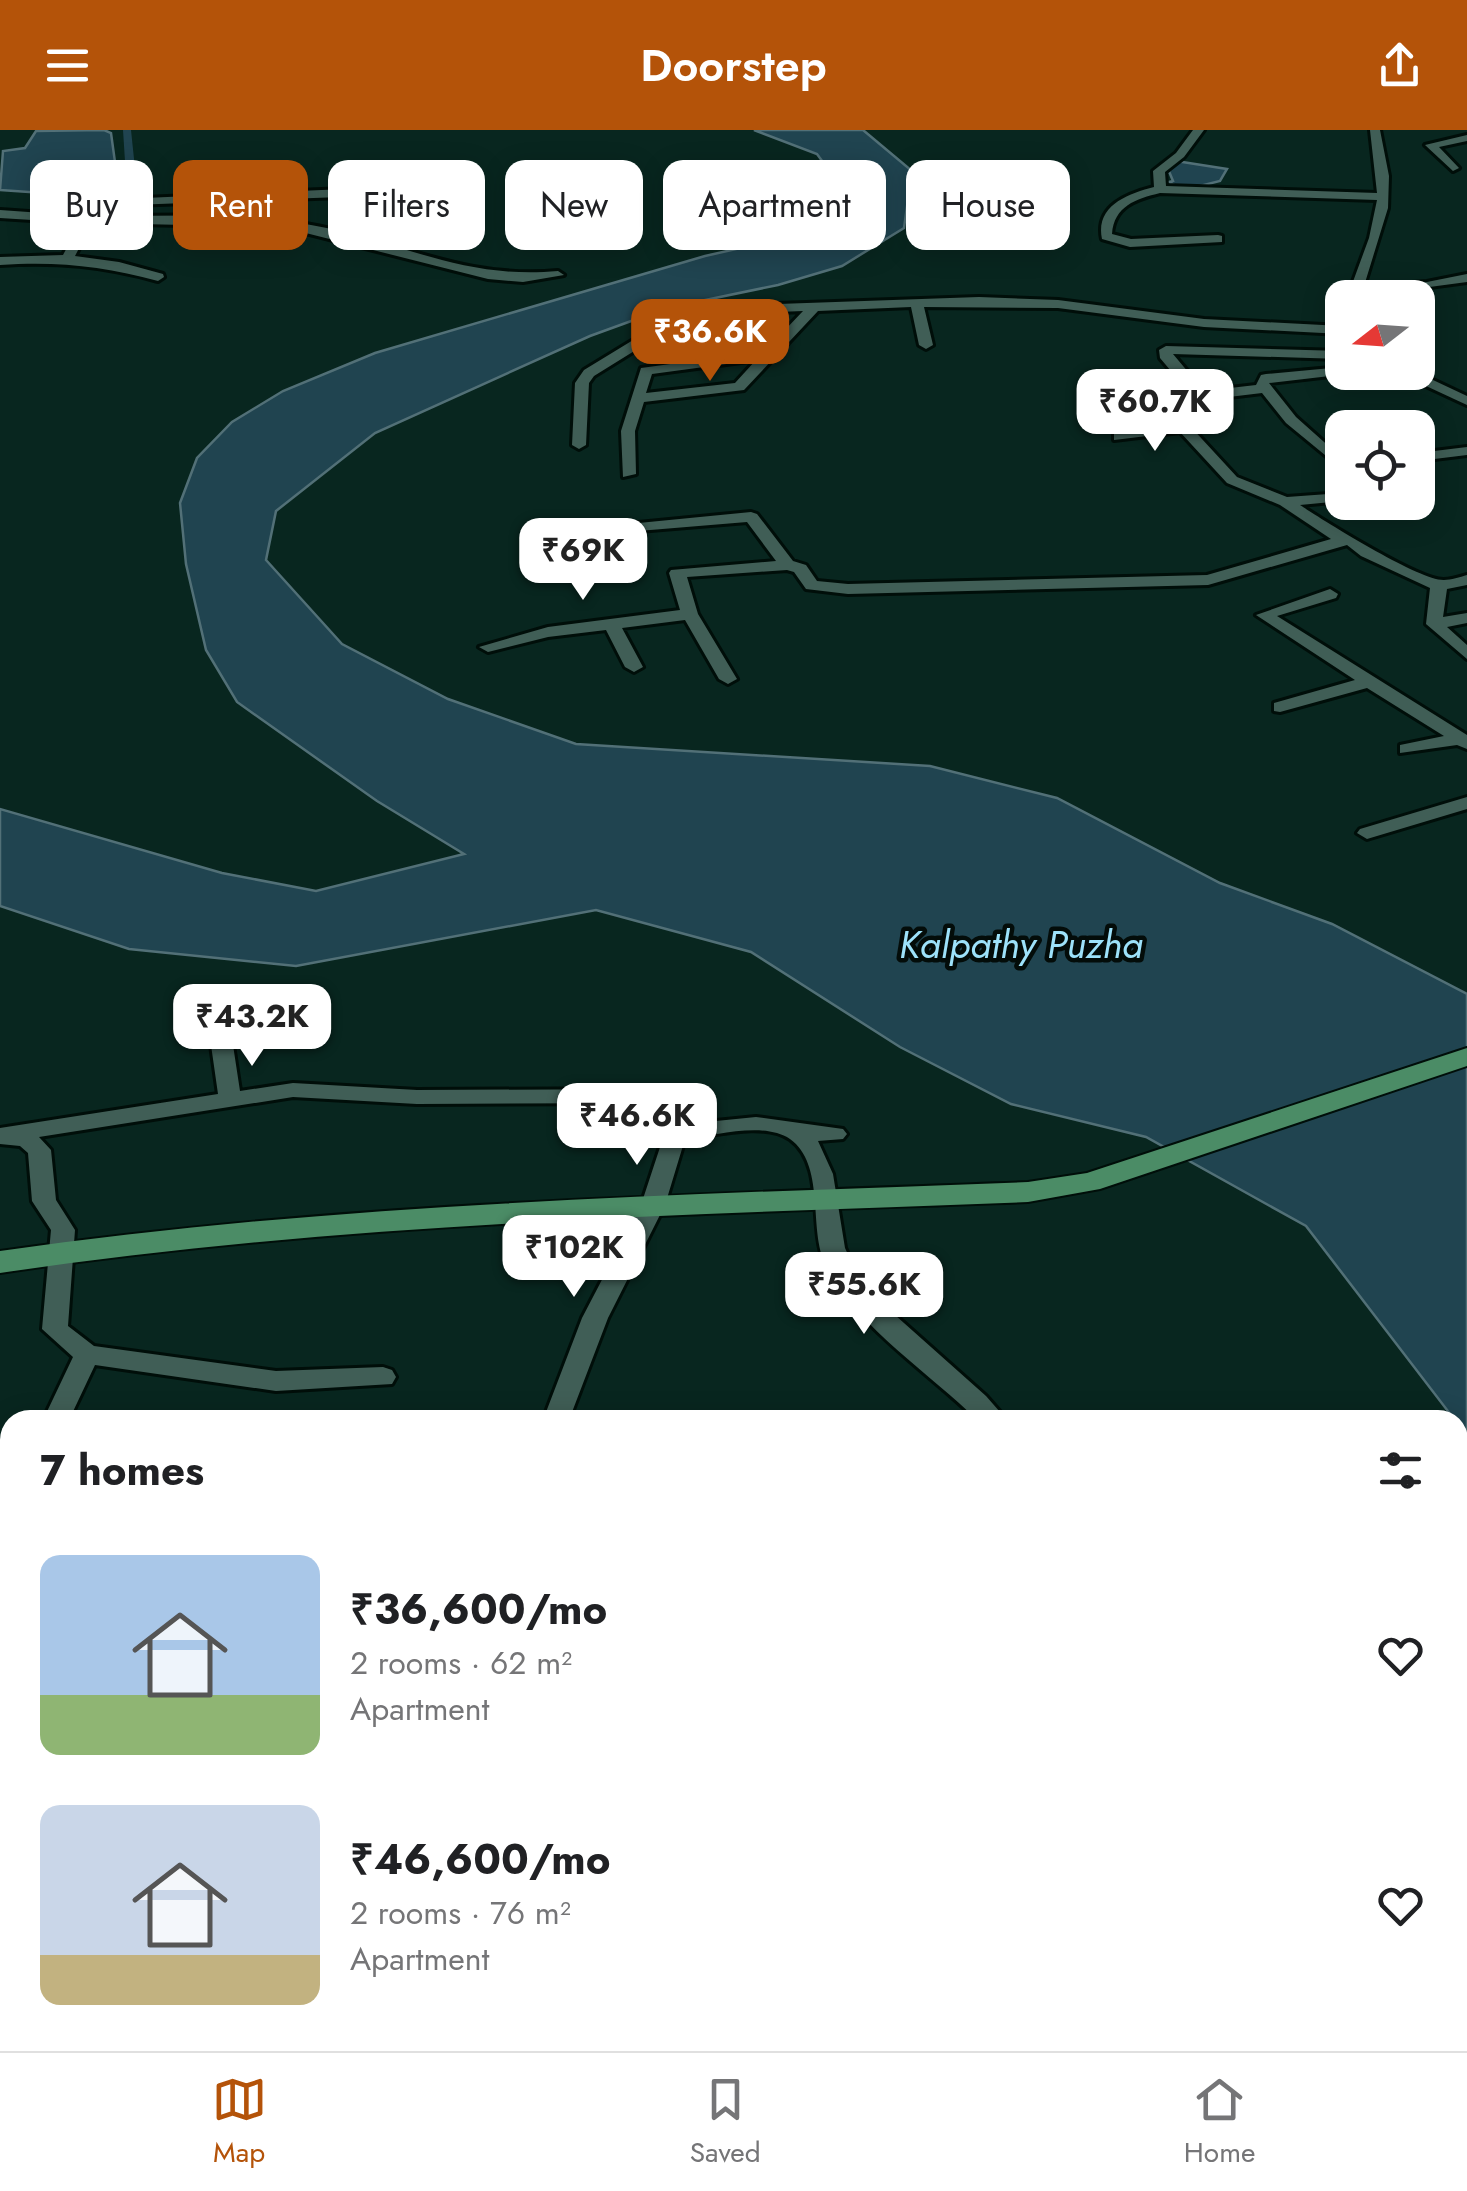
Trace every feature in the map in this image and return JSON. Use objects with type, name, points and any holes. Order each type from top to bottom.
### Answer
[{"type":"main road","points":[[0,1262],[148,1242],[653,1205],[827,1202],[1028,1192],[1090,1182],[1467,1057]]},
{"type":"street","points":[[1160,189],[1158,170],[1180,156],[1198,130]]},
{"type":"street","points":[[1359,280],[1382,220],[1376,130]]},
{"type":"street","points":[[1453,168],[1431,145],[1466,133]]},
{"type":"street","points":[[1218,239],[1130,243],[1106,236],[1110,215],[1125,198],[1160,189],[1383,197]]},
{"type":"street","points":[[153,200],[328,194]]},
{"type":"street","points":[[0,214],[30,216]]},
{"type":"street","points":[[153,222],[280,223],[316,228],[442,266],[513,276],[558,275]]},
{"type":"street","points":[[69,256],[73,250]]},
{"type":"street","points":[[0,262],[69,256],[120,263],[158,277]]},
{"type":"street","points":[[1435,284],[1467,278]]},
{"type":"street","points":[[917,304],[926,345]]},
{"type":"street","points":[[579,446],[582,383],[590,373],[648,337],[778,308],[1058,304],[1204,322],[1325,329]]},
{"type":"street","points":[[640,398],[739,386],[761,368],[766,355],[814,308]]},
{"type":"street","points":[[1200,396],[1167,358],[1166,350],[1325,355]]},
{"type":"street","points":[[628,474],[628,431],[646,371],[766,355]]},
{"type":"street","points":[[1325,373],[1266,378],[1262,383],[1291,420],[1325,450]]},
{"type":"street","points":[[1435,387],[1467,401]]},
{"type":"street","points":[[1267,388],[1200,396],[1183,410],[1184,427],[1232,480],[1285,502],[1344,541]]},
{"type":"street","points":[[1119,437],[1184,427]]},
{"type":"street","points":[[1435,455],[1467,452]]},
{"type":"street","points":[[1285,502],[1325,498]]},
{"type":"street","points":[[608,531],[751,517],[788,565]]},
{"type":"street","points":[[728,679],[690,614],[677,574],[788,565],[800,568],[812,586],[848,589],[1208,580],[1350,540],[1367,553],[1440,586],[1467,580]]},
{"type":"street","points":[[1434,624],[1440,586]]},
{"type":"street","points":[[1330,594],[1264,615],[1464,741]]},
{"type":"street","points":[[488,646],[611,622],[690,614]]},
{"type":"street","points":[[1434,624],[1467,618]]},
{"type":"street","points":[[611,622],[634,668]]},
{"type":"street","points":[[1434,624],[1467,654]]},
{"type":"street","points":[[1280,707],[1368,682]]},
{"type":"street","points":[[1407,749],[1464,741]]},
{"type":"street","points":[[1367,832],[1467,803]]},
{"type":"street","points":[[222,1045],[230,1100]]},
{"type":"street","points":[[0,1136],[293,1090],[417,1096],[660,1096],[674,1126],[682,1132],[764,1126],[835,1134]]},
{"type":"street","points":[[796,1132],[810,1148],[827,1202],[837,1262],[880,1314],[983,1410]]},
{"type":"street","points":[[0,1136],[26,1138],[39,1150],[44,1201],[62,1230],[55,1329],[87,1354],[276,1381],[384,1377]]},
{"type":"street","points":[[560,1410],[595,1318],[653,1205],[674,1136]]},
{"type":"street","points":[[61,1410],[87,1354]]},
{"type":"water","points":[[104,130],[111,133],[115,160],[30,160],[30,192],[0,190],[3,151],[25,148],[36,131]]},
{"type":"water","name":"Kalpathy Puzha","points":[[754,130],[863,130],[906,166],[904,228],[886,239],[886,160],[821,160],[817,154]]},
{"type":"water","points":[[1176,161],[1227,169],[1220,181],[1184,190],[1169,182],[1173,181],[1168,169]]},
{"type":"water","name":"Kalpathy Puzha","points":[[732,250],[868,250],[842,266],[778,285],[667,308],[590,336],[375,433],[276,511],[266,560],[342,644],[448,699],[576,744],[930,766],[1057,798],[1220,883],[1332,924],[1467,994],[1467,1410],[1447,1410],[1306,1226],[1146,1137],[1011,1104],[900,1047],[751,952],[596,910],[296,966],[129,949],[0,906],[0,809],[222,873],[316,891],[464,854],[377,801],[237,702],[206,650],[186,564],[180,503],[197,458],[232,422],[283,391],[375,353]]},
{"type":"waterway","points":[[127,130],[130,160]]}]
